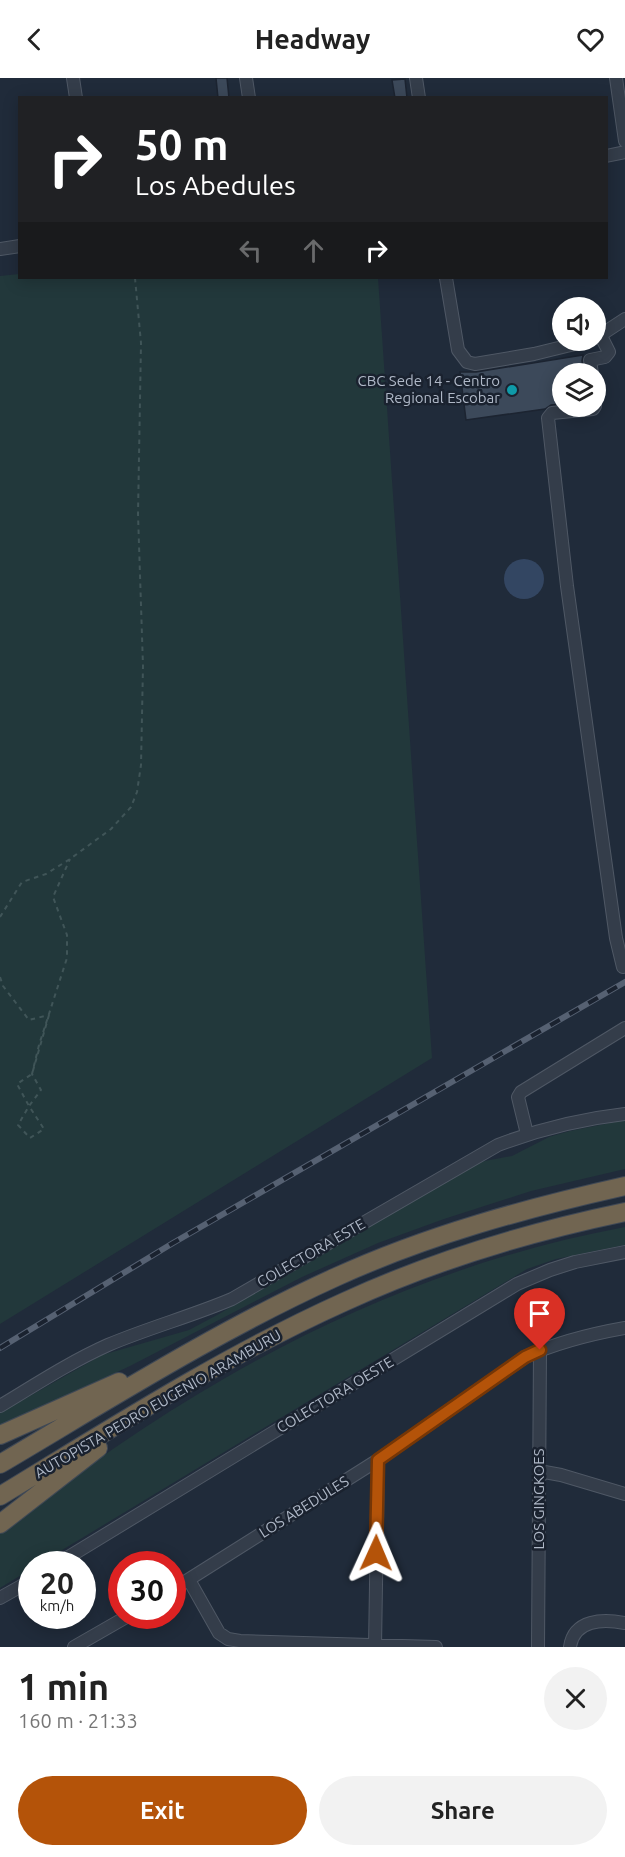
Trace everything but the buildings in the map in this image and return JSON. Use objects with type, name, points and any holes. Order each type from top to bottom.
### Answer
[{"type":"highway","name":"AUTOPISTA PEDRO EUGENIO ARAMBURU","points":[[0,1464],[189,1352],[328,1281],[408,1248],[505,1216],[625,1186]]},
{"type":"highway","name":"AUTOPISTA PEDRO EUGENIO ARAMBURU","points":[[0,1496],[162,1398],[288,1329],[368,1292],[463,1255],[625,1212]]},
{"type":"highway","points":[[0,1435],[189,1352]]},
{"type":"highway","points":[[0,1524],[162,1398]]},
{"type":"street","points":[[73,78],[76,96]]},
{"type":"street","points":[[249,78],[249,96]]},
{"type":"street","points":[[416,78],[419,96]]},
{"type":"street","points":[[616,78],[625,141]]},
{"type":"street","points":[[608,156],[625,153]]},
{"type":"street","points":[[0,249],[18,246]]},
{"type":"street","points":[[446,279],[458,350],[467,362],[475,364],[552,349]]},
{"type":"street","points":[[606,331],[625,319]]},
{"type":"street","points":[[590,363],[590,360],[605,357],[609,352],[606,349]]},
{"type":"street","points":[[552,413],[548,418],[567,586],[616,938],[623,967]]},
{"type":"street","points":[[527,1134],[518,1097],[521,1092],[625,1028]]},
{"type":"street","name":"COLECTORA ESTE","points":[[0,1406],[101,1349],[232,1299],[498,1145],[561,1124],[625,1114]]},
{"type":"street","name":"COLECTORA OESTE","points":[[78,1551],[517,1284],[574,1262],[625,1252]]},
{"type":"street","name":"LOS ABEDULES","points":[[186,1582],[378,1460],[525,1357],[540,1350],[598,1333],[625,1328]]},
{"type":"street","name":"LOS GINGKOES","points":[[538,1647],[540,1350]]},
{"type":"street","points":[[375,1646],[378,1460]]},
{"type":"street","points":[[539,1471],[561,1475],[625,1494]]},
{"type":"street","points":[[189,1580],[219,1633],[228,1639],[436,1647]]},
{"type":"street","points":[[0,1598],[18,1588]]},
{"type":"street","points":[[570,1647],[576,1632],[585,1624],[611,1621],[625,1623]]},
{"type":"street","points":[[74,1647],[108,1627]]},
{"type":"path","points":[[0,917],[22,882],[46,874],[111,829],[131,807],[137,792],[141,765],[143,666],[138,514],[141,343],[135,279]]},
{"type":"path","points":[[32,1074],[41,1090],[28,1106],[18,1125],[30,1138],[44,1129],[28,1106],[17,1084],[32,1074],[67,958],[67,935],[53,897],[70,859]]},
{"type":"path","points":[[0,977],[3,986],[29,1020],[49,1015]]},
{"type":"green space","points":[[18,274],[18,279],[378,279],[432,1058],[0,1324],[0,276]]},
{"type":"green space","points":[[625,1120],[625,1169],[531,1191],[378,1243],[302,1277],[130,1366],[0,1427],[0,1413],[102,1355],[189,1330],[474,1163],[512,1156],[549,1137],[570,1131]]},
{"type":"green space","points":[[625,1227],[625,1245],[556,1259],[527,1269],[61,1551],[18,1551],[18,1577],[0,1588],[0,1529],[84,1469],[198,1394],[274,1351],[370,1305],[470,1267],[573,1238]]},
{"type":"water","points":[[524,559],[538,565],[544,579],[538,593],[524,599],[510,593],[504,579],[510,565]]},
{"type":"railway","points":[[0,1348],[173,1243],[625,982]]},
{"type":"place","name":"CBC Sede 14 - Centro Regional Escobar","points":[[512,390]]},
{"type":"route","points":[[376,1553],[378,1460],[525,1357],[540,1350]]}]
